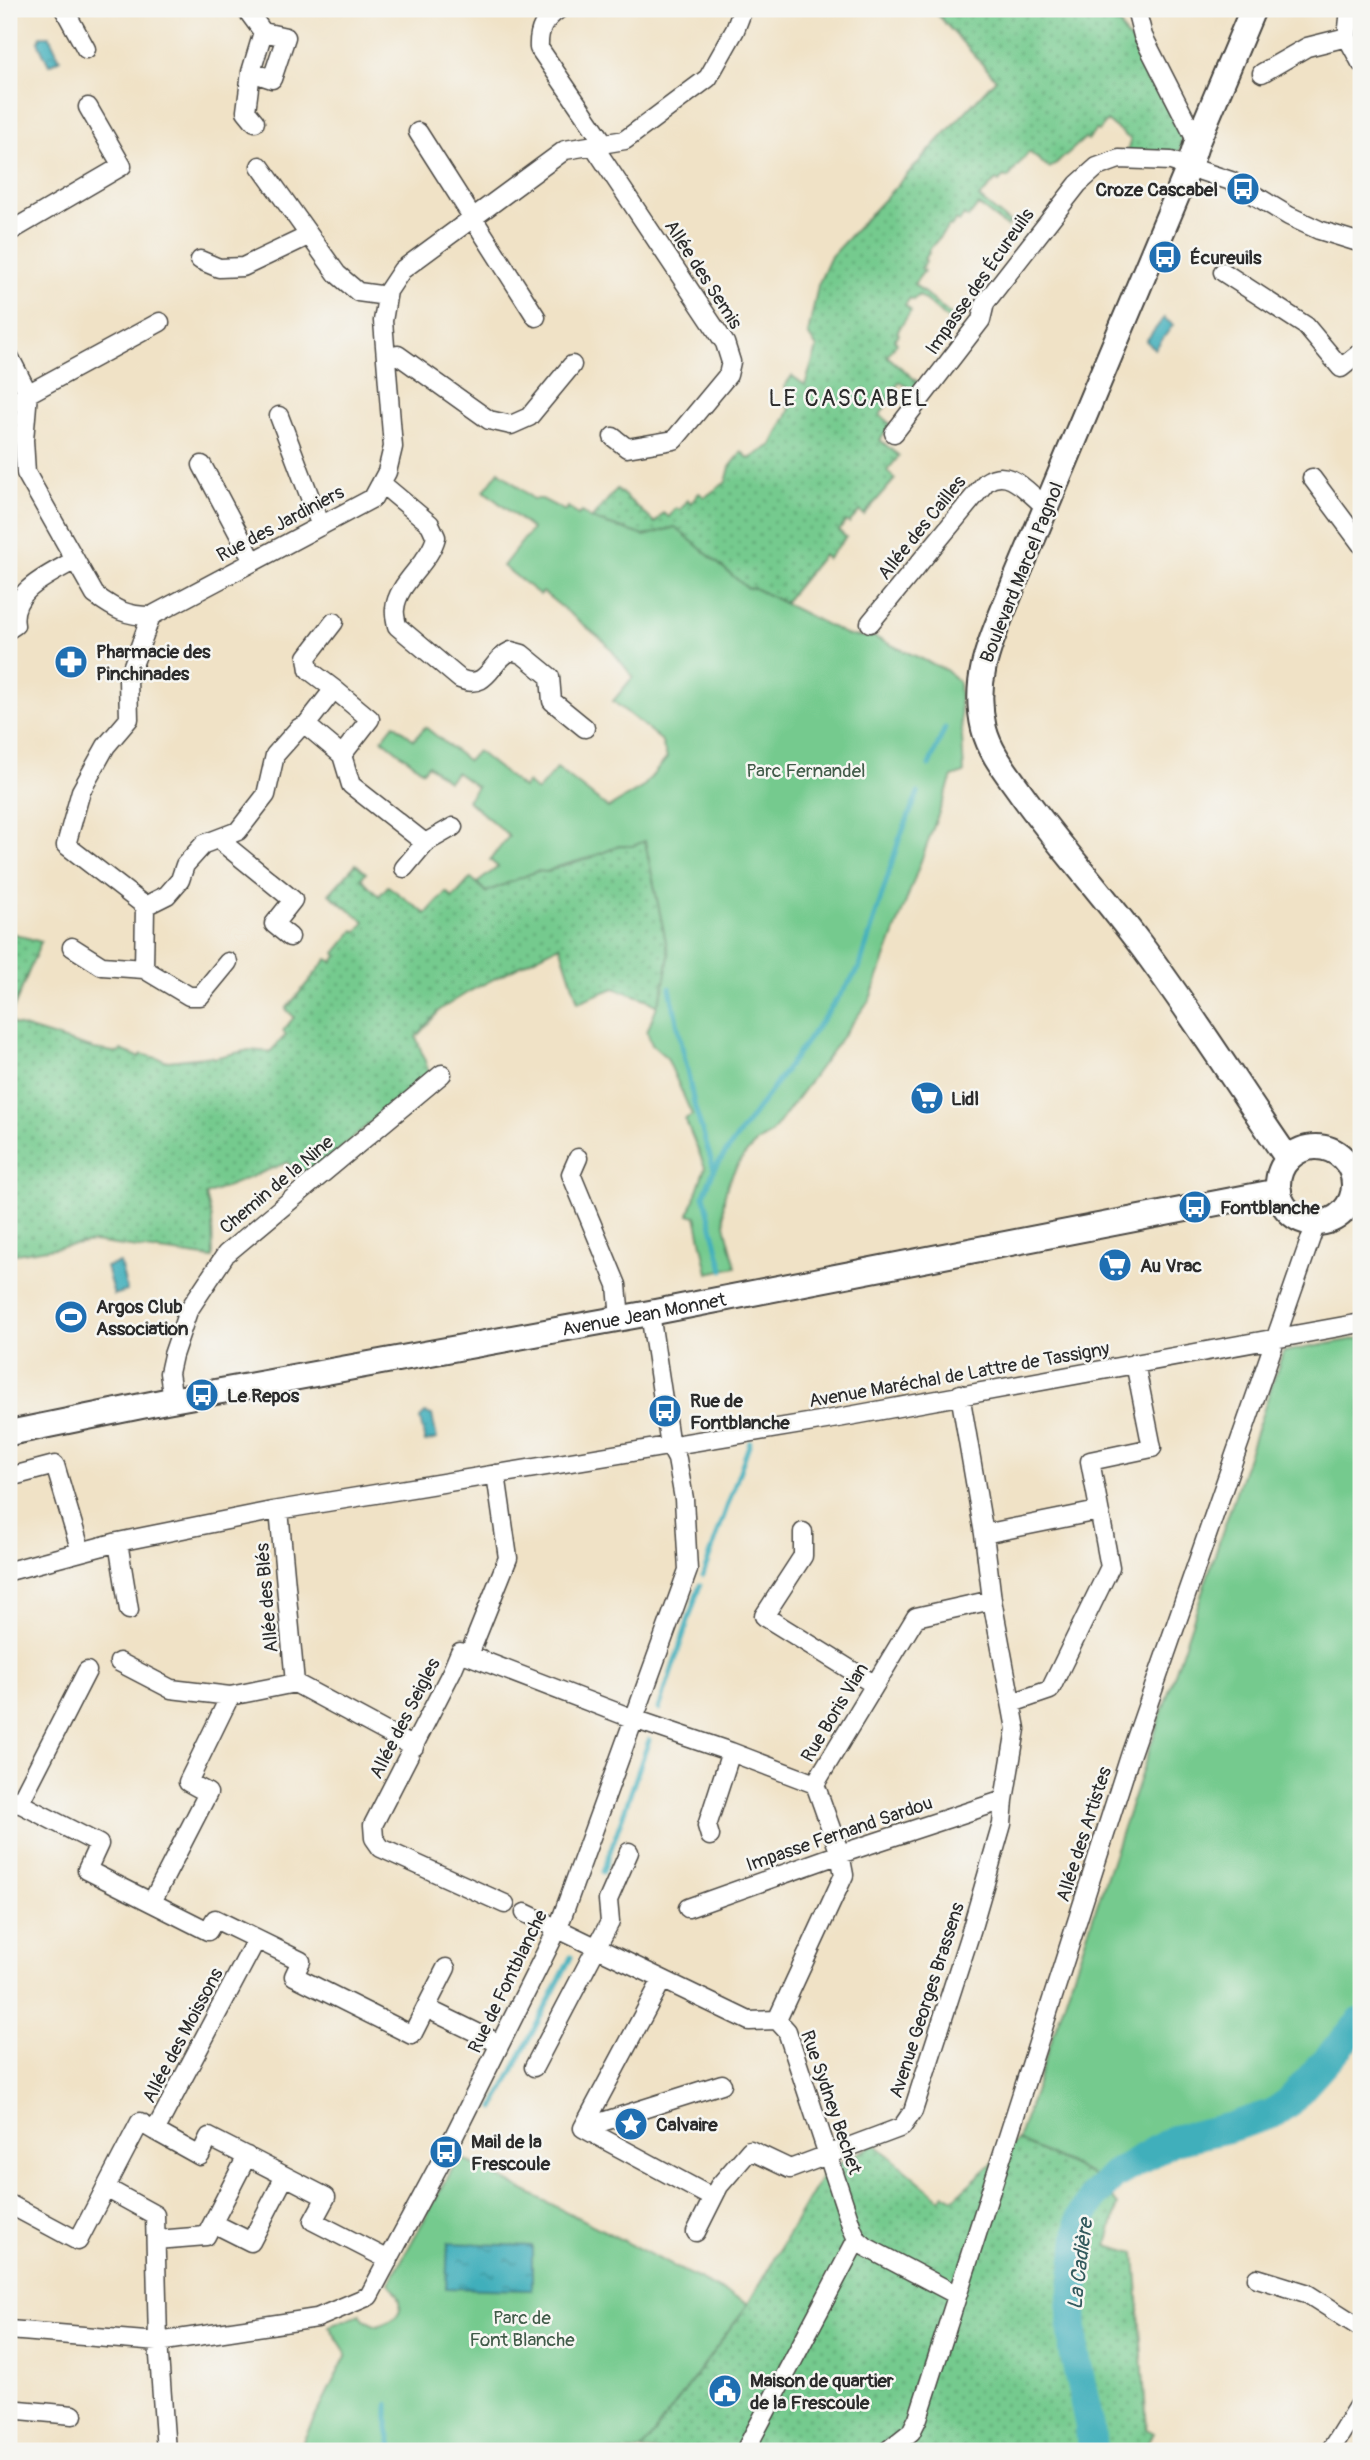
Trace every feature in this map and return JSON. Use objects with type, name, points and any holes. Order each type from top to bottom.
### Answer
[{"type":"street","points":[[64,9],[86,49]]},
{"type":"street","points":[[246,9],[263,32],[251,72],[246,111],[255,122]]},
{"type":"street","points":[[559,9],[546,19],[538,33],[539,48],[599,144]]},
{"type":"street","name":"Rue des Jardiniers","points":[[28,393],[24,440],[26,473],[96,595],[114,608],[132,616],[151,616],[321,526],[373,498],[387,472],[393,447],[383,321],[387,296],[402,270],[565,150],[625,141],[708,78],[735,30],[743,9]]},
{"type":"street","points":[[1136,9],[1143,36],[1197,142]]},
{"type":"street","name":"Boulevard Marcel Pagnol","points":[[1253,9],[1046,507],[987,653],[980,677],[984,728],[991,748],[1040,820],[1140,943],[1288,1159]]},
{"type":"street","points":[[1350,9],[1347,37],[1361,63]]},
{"type":"street","points":[[1262,73],[1307,47],[1347,37]]},
{"type":"street","points":[[9,232],[122,166],[88,107]]},
{"type":"street","points":[[418,132],[537,317]]},
{"type":"street","name":"Allée des Semis","points":[[599,144],[725,343],[731,362],[728,375],[674,440],[627,448],[613,437]]},
{"type":"street","name":"Impasse des Écureuils","points":[[894,433],[981,320],[985,303],[1058,206],[1097,167],[1119,159],[1171,161],[1231,181],[1289,216],[1319,230],[1361,243]]},
{"type":"street","points":[[260,166],[337,274],[358,292],[387,296]]},
{"type":"street","points":[[200,260],[219,268],[243,267],[308,236]]},
{"type":"street","points":[[1223,272],[1306,326],[1341,368],[1361,352]]},
{"type":"street","points":[[9,404],[160,322]]},
{"type":"street","points":[[386,358],[398,355],[489,420],[511,425],[529,417],[572,365]]},
{"type":"street","points":[[9,356],[28,393]]},
{"type":"street","points":[[279,416],[321,526]]},
{"type":"street","points":[[202,465],[253,561]]},
{"type":"street","name":"Allée des Cailles","points":[[870,623],[985,482],[994,476],[1004,475],[1011,478],[1046,507]]},
{"type":"street","points":[[1312,478],[1361,544]]},
{"type":"street","points":[[380,483],[430,524],[436,537],[434,547],[398,598],[395,610],[397,626],[451,672],[470,683],[483,680],[504,654],[511,651],[522,654],[550,677],[552,701],[585,728]]},
{"type":"street","points":[[9,629],[15,625],[13,613],[25,591],[75,560]]},
{"type":"street","points":[[132,616],[135,658]]},
{"type":"street","points":[[145,906],[66,845],[82,791],[106,746],[129,719],[128,679],[151,616]]},
{"type":"street","points":[[334,622],[307,657],[309,670],[370,719],[342,755]]},
{"type":"street","points":[[145,906],[167,895],[180,880],[186,865],[204,844],[238,831],[266,795],[275,755],[299,727],[306,725],[334,690]]},
{"type":"street","points":[[306,725],[342,755],[351,785],[425,844]]},
{"type":"street","points":[[404,868],[425,844],[453,827]]},
{"type":"street","points":[[218,839],[293,900],[274,924],[290,937]]},
{"type":"street","points":[[144,969],[145,906]]},
{"type":"street","points":[[72,947],[102,966],[144,969],[189,996],[200,996],[228,962]]},
{"type":"street","name":"Chemin de la Nine","points":[[173,1400],[169,1373],[188,1311],[226,1254],[442,1073]]},
{"type":"street","points":[[1323,1147],[1332,1150],[1346,1161],[1357,1175],[1350,1203],[1329,1221],[1303,1221],[1290,1213],[1279,1191],[1280,1174],[1288,1159],[1302,1149],[1323,1147]]},
{"type":"street","points":[[578,1158],[571,1174],[617,1285],[620,1319]]},
{"type":"street","name":"Avenue Jean Monnet","points":[[9,1433],[173,1400],[650,1314],[1279,1191]]},
{"type":"street","name":"Allée des Artistes","points":[[887,2451],[911,2432],[918,2418],[1131,1753],[1316,1223]]},
{"type":"street","name":"Rue de Fontblanche","points":[[9,2330],[158,2342],[317,2318],[369,2296],[558,1928],[688,1570],[684,1499],[677,1459],[670,1446],[650,1314]]},
{"type":"street","name":"Avenue Maréchal de Lattre de Tassigny","points":[[279,1510],[838,1418],[1361,1323]]},
{"type":"street","points":[[1012,1703],[1050,1690],[1110,1567],[1090,1461],[1152,1448],[1135,1363]]},
{"type":"street","name":"Avenue Georges Brassens","points":[[713,2198],[719,2186],[750,2150],[790,2169],[902,2127],[913,2111],[971,1931],[1002,1824],[1003,1800],[1016,1729],[992,1600],[984,1534],[960,1394]]},
{"type":"street","points":[[9,1477],[55,1465],[81,1552]]},
{"type":"street","points":[[468,1655],[508,1558],[496,1474]]},
{"type":"street","points":[[9,1572],[118,1542],[279,1510]]},
{"type":"street","name":"Allée des Blés","points":[[279,1510],[295,1684]]},
{"type":"street","points":[[984,1534],[1098,1511]]},
{"type":"street","points":[[803,1532],[803,1556],[764,1616],[875,1685]]},
{"type":"street","points":[[118,1542],[129,1610]]},
{"type":"street","name":"Rue Boris Vian","points":[[777,2021],[844,1875],[840,1854],[815,1784],[916,1617],[992,1600]]},
{"type":"street","name":"Allée des Seigles","points":[[505,1904],[381,1848],[374,1838],[373,1825],[460,1652],[634,1720],[731,1752],[815,1784]]},
{"type":"street","points":[[119,1662],[171,1689],[230,1696],[295,1684],[414,1747]]},
{"type":"street","points":[[87,1671],[14,1801],[99,1844],[87,1870],[208,1931],[215,1919],[301,1961],[294,1976],[412,2035],[446,1968]]},
{"type":"street","points":[[152,1902],[208,1793],[188,1782],[230,1696]]},
{"type":"street","points":[[710,1836],[706,1826],[731,1752]]},
{"type":"street","name":"Impasse Fernand Sardou","points":[[688,1908],[1003,1800]]},
{"type":"street","points":[[534,2067],[610,1922],[608,1900],[629,1852]]},
{"type":"street","points":[[525,1913],[558,1928]]},
{"type":"street","name":"Rue Sydney Bechet","points":[[558,1928],[749,2021],[777,2021],[787,2031],[857,2239]]},
{"type":"street","name":"Allée des Moissons","points":[[9,2204],[78,2241],[140,2122],[155,2131],[256,1940]]},
{"type":"street","points":[[583,2128],[662,1980]]},
{"type":"street","points":[[426,2008],[500,2044]]},
{"type":"street","points":[[583,2128],[722,2084]]},
{"type":"street","points":[[583,2128],[713,2198],[696,2232]]},
{"type":"street","points":[[155,2131],[200,2155],[209,2137],[326,2197],[313,2221],[389,2260]]},
{"type":"street","points":[[157,2240],[206,2236],[247,2156]]},
{"type":"street","points":[[213,2223],[251,2242],[285,2176]]},
{"type":"street","points":[[106,2188],[155,2216],[158,2342],[166,2451]]},
{"type":"street","points":[[745,2451],[857,2239],[866,2247],[957,2295]]},
{"type":"street","points":[[1257,2278],[1306,2293],[1361,2328]]},
{"type":"street","points":[[1330,2451],[1361,2401]]},
{"type":"street","points":[[9,2409],[73,2415]]},
{"type":"green space","points":[[932,9],[1127,9],[1128,17],[1119,22],[1125,35],[1135,45],[1182,136],[1181,149],[1178,152],[1131,153],[1127,151],[1131,140],[1107,121],[1088,140],[1085,138],[1049,168],[1029,152],[1008,178],[1004,176],[999,182],[996,180],[979,198],[1010,223],[1007,227],[978,205],[968,218],[964,215],[959,222],[956,220],[949,226],[928,251],[921,268],[924,271],[914,284],[954,318],[951,322],[919,295],[913,300],[910,298],[905,305],[911,311],[897,332],[899,334],[894,340],[897,343],[887,356],[919,383],[913,391],[900,382],[892,391],[894,393],[880,415],[891,425],[880,440],[899,456],[887,471],[895,479],[864,515],[860,511],[849,523],[846,521],[839,531],[846,537],[827,559],[823,555],[784,603],[754,588],[747,588],[675,527],[645,536],[591,519],[617,489],[655,523],[663,513],[669,517],[676,508],[680,510],[688,500],[691,503],[699,493],[705,497],[726,482],[730,467],[742,452],[749,459],[772,445],[790,409],[786,405],[791,394],[784,387],[792,376],[805,385],[817,348],[808,334],[818,285],[831,256],[996,79]]},
{"type":"green space","name":"Parc Fernandel","points":[[499,471],[533,499],[542,499],[565,511],[568,507],[578,515],[582,512],[591,519],[645,536],[675,527],[747,588],[754,588],[849,636],[874,637],[946,670],[959,682],[964,773],[952,777],[870,999],[771,1134],[749,1150],[731,1177],[726,1190],[724,1214],[736,1267],[708,1273],[696,1216],[689,1214],[705,1167],[685,1119],[692,1115],[667,1058],[652,1045],[647,1032],[663,990],[669,956],[645,841],[633,846],[619,846],[547,872],[537,871],[486,892],[477,883],[498,867],[490,860],[509,836],[467,800],[477,787],[456,772],[448,781],[428,765],[423,771],[382,739],[394,724],[414,740],[425,727],[468,761],[477,751],[523,788],[527,783],[537,791],[557,768],[608,808],[643,787],[667,758],[661,740],[613,701],[633,677],[605,642],[543,592],[540,595],[503,566],[532,529],[484,491]]},
{"type":"green space","points":[[645,841],[669,956],[663,990],[657,1006],[646,999],[614,988],[578,1002],[560,945],[470,991],[441,1009],[416,1037],[429,1072],[301,1183],[288,1162],[206,1195],[212,1219],[213,1258],[93,1242],[9,1255],[9,932],[41,942],[10,1017],[13,1024],[94,1049],[120,1053],[121,1050],[139,1057],[142,1054],[168,1061],[213,1058],[249,1050],[270,1052],[286,1035],[283,1031],[294,1017],[286,1009],[327,959],[333,962],[337,956],[335,953],[354,930],[357,932],[365,922],[329,894],[356,864],[366,873],[361,878],[379,896],[388,886],[426,914],[446,892],[453,898],[471,878],[486,891],[537,871],[548,872],[619,846]]},
{"type":"green space","points":[[1361,1338],[1361,2017],[1284,2102],[1269,2110],[1174,2135],[1099,2178],[1018,2140],[1283,1352]]},
{"type":"green space","points":[[1018,2140],[1099,2178],[1118,2205],[1107,2245],[1135,2253],[1147,2429],[1154,2433],[1142,2451],[641,2451],[748,2304],[824,2172],[875,2144],[940,2199],[945,2194],[953,2199]]},
{"type":"green space","name":"Parc de Font Blanche","points":[[459,2157],[748,2304],[641,2451],[298,2451],[347,2354],[329,2326],[360,2314],[364,2320],[377,2326],[397,2315],[400,2309],[399,2297],[389,2283]]},
{"type":"water","points":[[41,36],[49,36],[60,59],[49,65],[38,42]]},
{"type":"water","points":[[1164,318],[1173,325],[1155,349],[1146,341]]},
{"type":"water","points":[[120,1263],[127,1291],[114,1295],[106,1267]]},
{"type":"water","points":[[425,1413],[432,1415],[437,1439],[425,1442],[420,1418]]},
{"type":"water","points":[[448,2243],[532,2246],[532,2290],[446,2288]]},
{"type":"waterway","points":[[929,765],[945,728]]},
{"type":"waterway","points":[[723,1270],[704,1195],[714,1169],[859,969],[899,840],[918,793]]},
{"type":"waterway","points":[[670,988],[695,1108],[714,1169]]},
{"type":"waterway","points":[[703,1575],[750,1442]]},
{"type":"waterway","points":[[659,1709],[700,1585]]},
{"type":"waterway","points":[[603,1872],[649,1740]]},
{"type":"waterway","points":[[494,2108],[571,1957]]},
{"type":"waterway","name":"La Cadière","points":[[1092,2451],[1090,2427],[1074,2351],[1072,2309],[1081,2219],[1094,2196],[1114,2175],[1174,2140],[1228,2128],[1272,2114],[1289,2102],[1361,2022]]},
{"type":"waterway","points":[[388,2404],[388,2429],[393,2451]]},
{"type":"place","name":"Croze Cascabel","points":[[1243,189]]},
{"type":"place","name":"Écureuils","points":[[1165,257]]},
{"type":"place","name":"Pharmacie des Pinchinades","points":[[71,662]]},
{"type":"place","name":"Lidl","points":[[927,1098]]},
{"type":"place","name":"Fontblanche","points":[[1195,1207]]},
{"type":"place","name":"Au Vrac","points":[[1115,1265]]},
{"type":"place","name":"Argos Club Association","points":[[71,1317]]},
{"type":"place","name":"Le Repos","points":[[202,1395]]},
{"type":"place","name":"Rue de Fontblanche","points":[[665,1411]]},
{"type":"place","name":"Calvaire","points":[[631,2124]]},
{"type":"place","name":"Mail de la Frescoule","points":[[446,2152]]},
{"type":"place","name":"Maison de quartier de la Frescoule","points":[[725,2391]]},
{"type":"district","name":"LE CASCABEL","points":[[849,398]]}]
